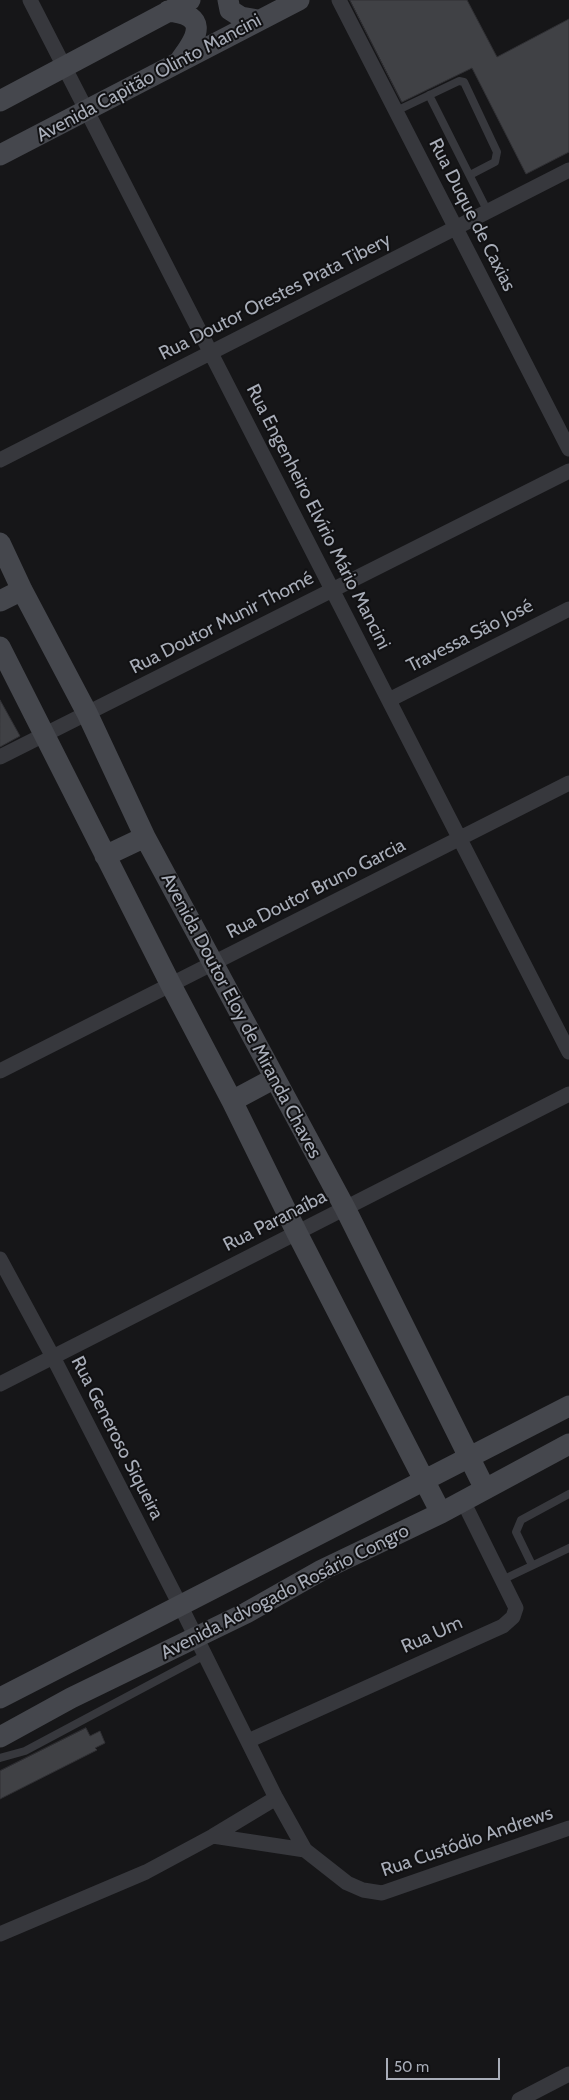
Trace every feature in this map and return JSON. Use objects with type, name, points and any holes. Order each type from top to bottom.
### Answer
[{"type":"street","name":"Rua Engenheiro Elvírio Mário Mancini","points":[[30,0],[569,1052]]},
{"type":"street","points":[[0,101],[190,0]]},
{"type":"street","points":[[228,0],[230,10],[241,17],[258,20]]},
{"type":"street","name":"Avenida Capitão Olinto Mancini","points":[[0,155],[87,112],[179,61],[299,0]]},
{"type":"street","name":"Rua Duque de Caxias","points":[[339,0],[569,448]]},
{"type":"street","points":[[168,11],[187,14],[196,26],[196,35],[179,61]]},
{"type":"street","name":"Rua Doutor Orestes Prata Tibery","points":[[0,460],[569,170]]},
{"type":"street","name":"Rua Doutor Munir Thomé","points":[[0,757],[569,471]]},
{"type":"street","name":"Avenida Doutor Eloy de Miranda Chaves","points":[[0,542],[22,590],[87,713],[145,837],[345,1208],[485,1488]]},
{"type":"street","points":[[0,601],[22,590]]},
{"type":"street","name":"Travessa São José","points":[[389,700],[569,609]]},
{"type":"street","points":[[0,647],[170,985],[232,1100],[297,1233],[440,1514]]},
{"type":"street","name":"Rua Doutor Bruno Garcia","points":[[0,1071],[569,783]]},
{"type":"street","points":[[105,856],[145,837]]},
{"type":"street","points":[[232,1100],[274,1078]]},
{"type":"street","name":"Rua Paranaíba","points":[[0,1384],[569,1094]]},
{"type":"street","name":"Rua Generoso Siqueira","points":[[0,1259],[53,1357],[276,1798],[305,1850]]},
{"type":"street","name":"Avenida Advogado Rosário Congro","points":[[0,1698],[569,1406]]},
{"type":"street","name":"Avenida Advogado Rosário Congro","points":[[0,1737],[71,1698],[200,1646],[246,1613],[322,1570],[440,1514],[569,1444]]},
{"type":"street","name":"Rua Um","points":[[248,1741],[503,1626],[513,1617],[516,1608],[463,1501]]},
{"type":"street","points":[[309,1539],[322,1570]]},
{"type":"street","points":[[56,1670],[71,1698]]},
{"type":"street","points":[[0,1934],[146,1872],[213,1836],[276,1798]]},
{"type":"street","name":"Rua Custódio Andrews","points":[[213,1836],[305,1850],[347,1883],[363,1890],[382,1893],[569,1828]]},
{"type":"street","points":[[518,2100],[569,2074]]},
{"type":"lane","points":[[396,111],[459,81],[464,82],[498,152],[495,162],[470,175]]},
{"type":"lane","points":[[429,95],[488,212]]},
{"type":"lane","points":[[532,1565],[516,1532],[517,1526],[521,1520],[569,1494]]},
{"type":"lane","points":[[502,1580],[569,1548]]},
{"type":"lane","points":[[0,1758],[26,1751],[200,1646]]},
{"type":"building","points":[[350,0],[467,0],[497,57],[569,19],[569,152],[526,174],[472,68],[402,102]]},
{"type":"building","points":[[0,700],[20,736],[0,747]]},
{"type":"building","points":[[86,1728],[90,1736],[100,1731],[105,1743],[95,1748],[97,1750],[0,1799],[0,1771]]}]
